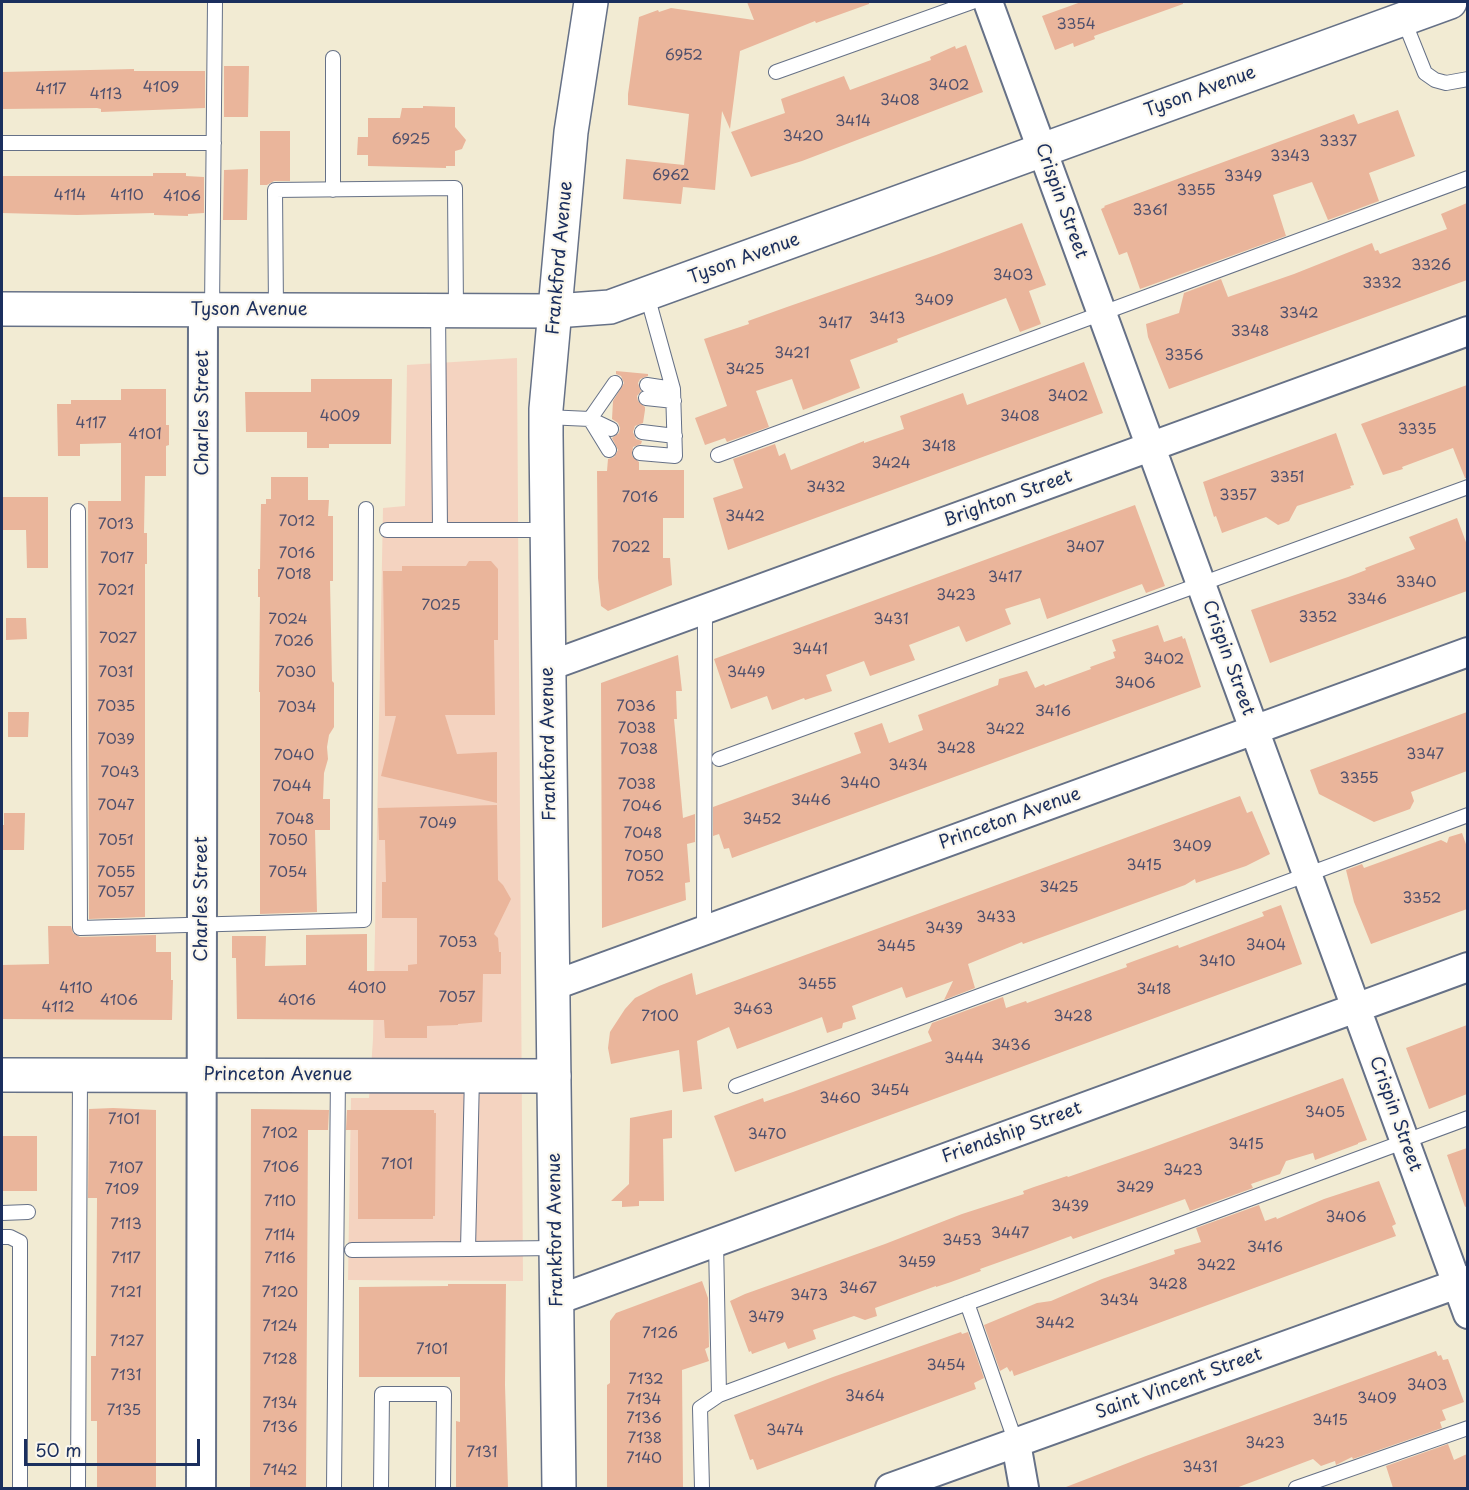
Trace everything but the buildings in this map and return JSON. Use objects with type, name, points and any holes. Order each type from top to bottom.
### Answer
[{"type":"street","name":"Frankford Avenue","points":[[559,1488],[546,417],[572,132],[591,2]]},
{"type":"street","name":"Crispin Street","points":[[988,2],[1404,1141],[1462,1282],[1467,1314]]},
{"type":"street","name":"Tyson Avenue","points":[[2,309],[555,311],[601,309],[647,295],[1450,2]]},
{"type":"street","name":"Charles Street","points":[[201,1488],[202,924],[208,310]]},
{"type":"street","name":"Brighton Street","points":[[549,666],[1467,331]]},
{"type":"street","name":"Princeton Avenue","points":[[552,986],[1467,652]]},
{"type":"street","name":"Friendship Street","points":[[557,1300],[1467,967]]},
{"type":"street","name":"Princeton Avenue","points":[[2,1075],[554,1076]]},
{"type":"street","name":"Saint Vincent Street","points":[[890,1488],[1462,1282]]},
{"type":"street","points":[[1017,1443],[1024,1488]]},
{"type":"lane","points":[[208,310],[214,143],[215,2]]},
{"type":"lane","points":[[777,72],[972,2]]},
{"type":"lane","points":[[1403,18],[1425,73],[1434,80],[1446,83],[1467,79]]},
{"type":"lane","points":[[333,58],[333,190]]},
{"type":"lane","points":[[2,143],[214,143]]},
{"type":"lane","points":[[718,455],[1467,178]]},
{"type":"lane","points":[[276,310],[274,190],[455,188],[447,310],[440,530]]},
{"type":"lane","points":[[640,453],[675,456],[673,395],[647,295]]},
{"type":"lane","points":[[590,419],[614,390]]},
{"type":"lane","points":[[646,392],[673,395]]},
{"type":"lane","points":[[546,417],[590,419],[611,429]]},
{"type":"lane","points":[[590,419],[609,450]]},
{"type":"lane","points":[[642,432],[675,436]]},
{"type":"lane","points":[[719,759],[1467,487]]},
{"type":"lane","points":[[78,511],[80,928],[364,920],[366,509]]},
{"type":"lane","points":[[387,530],[547,530]]},
{"type":"lane","points":[[704,931],[705,609]]},
{"type":"lane","points":[[736,1086],[1467,815]]},
{"type":"lane","points":[[78,1488],[80,1075]]},
{"type":"lane","points":[[334,1488],[338,1076]]},
{"type":"lane","points":[[468,1249],[472,1076]]},
{"type":"lane","points":[[702,1488],[700,1408],[719,1395],[1467,1118]]},
{"type":"lane","points":[[2,1213],[28,1212]]},
{"type":"lane","points":[[2,1237],[10,1237],[20,1242],[20,1488]]},
{"type":"lane","points":[[716,1242],[719,1395]]},
{"type":"lane","points":[[352,1250],[556,1248]]},
{"type":"lane","points":[[967,1303],[1017,1443]]},
{"type":"lane","points":[[381,1488],[382,1394],[444,1394],[443,1488]]},
{"type":"lane","points":[[1296,1488],[1467,1428]]},
{"type":"shaded area","points":[[517,358],[523,1281],[348,1280],[351,1098],[369,1098],[373,1039],[383,508],[405,506],[407,365]]}]
